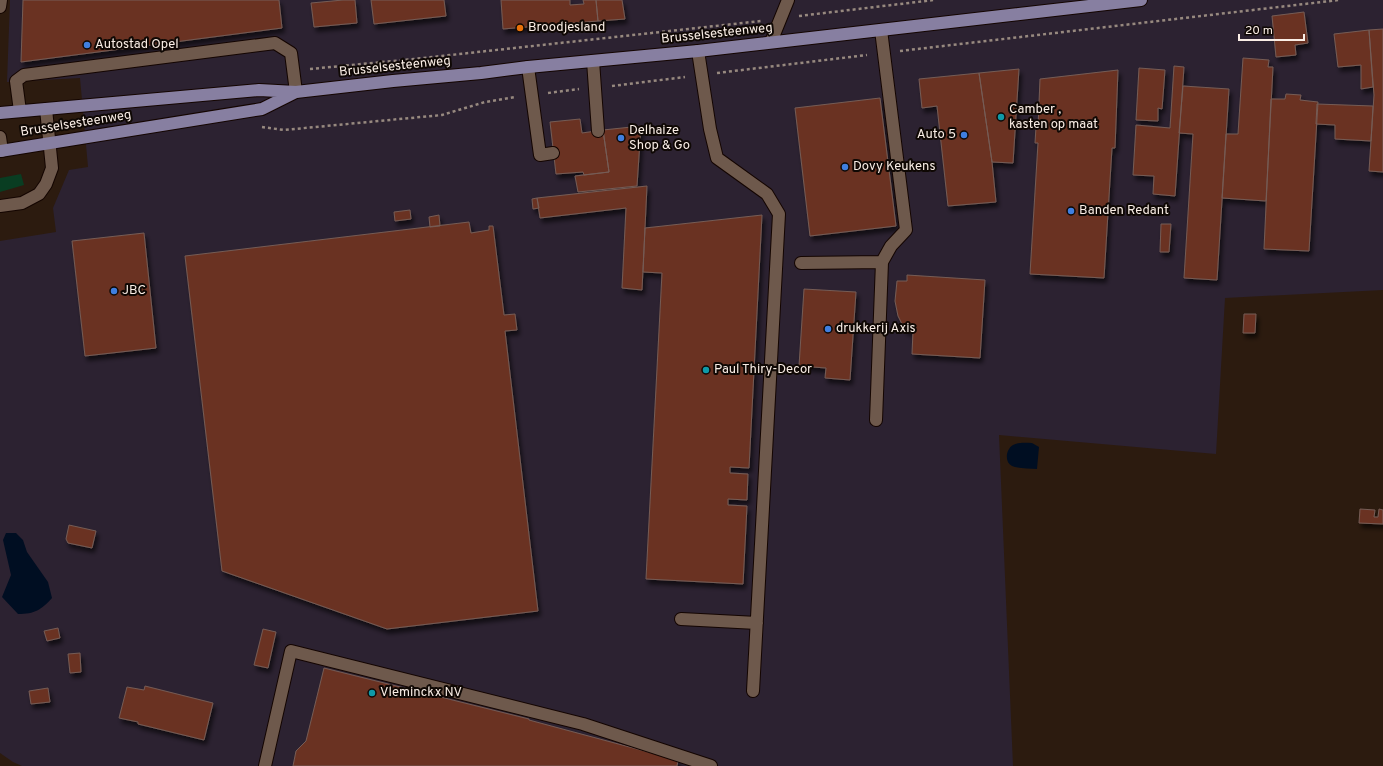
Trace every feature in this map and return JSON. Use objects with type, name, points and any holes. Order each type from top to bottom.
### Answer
[{"type":"main road","name":"Brusselsesteenweg","points":[[0,113],[259,90],[296,92],[481,73],[528,66],[698,51],[881,30],[1056,5],[1141,0]]},
{"type":"main road","name":"Brusselsesteenweg","points":[[1,151],[262,109],[296,92]]},
{"type":"street","points":[[0,7],[1,0]]},
{"type":"street","points":[[771,42],[779,19],[788,0]]},
{"type":"street","points":[[876,420],[882,262],[891,246],[906,230],[881,30]]},
{"type":"street","points":[[20,111],[16,81],[24,74],[275,43],[291,53],[296,92]]},
{"type":"street","points":[[698,51],[710,129],[717,158],[767,194],[779,214],[753,691]]},
{"type":"street","points":[[593,61],[598,131]]},
{"type":"street","points":[[528,66],[540,156],[553,153]]},
{"type":"street","points":[[0,206],[22,203],[39,194],[46,184],[52,168],[46,109]]},
{"type":"street","points":[[0,138],[1,151]]},
{"type":"street","points":[[801,263],[882,262]]},
{"type":"street","points":[[681,619],[757,622]]},
{"type":"street","points":[[265,766],[291,651],[583,724],[711,766]]},
{"type":"path","points":[[293,70],[421,58],[779,19],[934,0]]},
{"type":"path","points":[[284,130],[442,115],[485,102],[532,95],[1338,0]]},
{"type":"shaded area","points":[[10,0],[1383,0],[1383,290],[1225,298],[1216,454],[999,435],[1013,766],[22,766],[0,753],[0,241],[56,232],[53,208],[69,170],[88,167],[80,78],[7,82]]},
{"type":"green space","points":[[21,174],[24,185],[0,192],[0,178]]},
{"type":"water","points":[[1018,443],[1032,443],[1039,447],[1037,469],[1018,468],[1009,464],[1007,452],[1013,445]]},
{"type":"water","points":[[6,533],[16,533],[23,540],[27,552],[48,582],[52,598],[44,606],[33,612],[18,614],[2,597],[11,575],[3,540]]},
{"type":"building","name":"Autostad Opel","points":[[23,0],[279,0],[282,28],[21,62]]},
{"type":"building","points":[[355,0],[357,23],[314,27],[311,3]]},
{"type":"building","points":[[371,0],[444,0],[446,16],[374,24]]},
{"type":"building","points":[[501,0],[570,0],[570,5],[584,4],[583,0],[596,0],[598,21],[503,29]]},
{"type":"building","points":[[596,0],[622,0],[625,19],[598,21]]},
{"type":"building","points":[[1304,12],[1308,43],[1295,45],[1296,55],[1276,57],[1272,16]]},
{"type":"building","points":[[1383,29],[1383,172],[1369,171],[1374,95],[1369,30]]},
{"type":"building","points":[[1369,30],[1373,87],[1361,89],[1361,65],[1338,67],[1334,34]]},
{"type":"building","points":[[1243,58],[1269,60],[1268,67],[1273,67],[1266,201],[1222,198],[1226,134],[1238,134]]},
{"type":"building","points":[[1174,66],[1184,67],[1175,196],[1153,194],[1154,176],[1133,175],[1136,125],[1170,128]]},
{"type":"building","points":[[1139,68],[1165,70],[1162,109],[1158,108],[1158,121],[1136,120]]},
{"type":"building","name":"Camber , kasten op maat","points":[[1019,69],[1013,163],[992,162],[979,73]]},
{"type":"building","name":"Banden Redant","points":[[1118,70],[1115,148],[1112,148],[1104,278],[1030,274],[1038,143],[1035,143],[1036,127],[1038,127],[1040,79]]},
{"type":"building","name":"Auto 5","points":[[979,73],[992,162],[996,202],[948,206],[937,106],[922,108],[919,79]]},
{"type":"building","points":[[1183,86],[1229,89],[1217,280],[1184,278],[1193,134],[1179,133]]},
{"type":"building","points":[[1286,94],[1301,95],[1300,100],[1318,102],[1309,251],[1264,249],[1271,99],[1285,99]]},
{"type":"building","name":"Dovy Keukens","points":[[880,98],[896,226],[810,236],[795,108]]},
{"type":"building","points":[[1317,104],[1373,106],[1371,141],[1335,139],[1335,125],[1316,124]]},
{"type":"building","points":[[580,119],[582,133],[603,130],[609,172],[584,175],[583,172],[556,174],[550,122]]},
{"type":"building","points":[[641,126],[637,186],[578,192],[575,176],[609,172],[603,130]]},
{"type":"building","points":[[647,186],[642,290],[622,288],[626,208],[540,218],[537,198]]},
{"type":"building","points":[[537,198],[539,208],[533,209],[532,199]]},
{"type":"building","points":[[410,210],[411,219],[395,221],[394,212]]},
{"type":"building","points":[[439,215],[440,226],[430,227],[429,217]]},
{"type":"building","name":"Paul Thiry-Decor","points":[[762,215],[749,468],[730,467],[730,473],[748,474],[747,500],[728,499],[728,505],[747,506],[743,584],[646,579],[662,273],[643,272],[645,228]]},
{"type":"building","points":[[469,222],[471,233],[489,230],[489,226],[493,226],[504,315],[515,314],[517,330],[505,331],[538,611],[387,629],[222,571],[185,256]]},
{"type":"building","points":[[1161,224],[1171,224],[1169,252],[1160,252]]},
{"type":"building","name":"JBC","points":[[144,233],[156,348],[85,356],[72,241]]},
{"type":"building","points":[[907,275],[985,280],[980,358],[912,354],[913,331],[907,331],[903,326],[898,316],[895,301],[897,281],[907,281]]},
{"type":"building","name":"drukkerij Axis","points":[[804,289],[856,292],[850,380],[825,378],[826,368],[799,366]]},
{"type":"building","points":[[1244,314],[1256,314],[1255,333],[1243,333]]},
{"type":"building","points":[[1360,509],[1375,510],[1374,517],[1378,517],[1379,509],[1383,510],[1383,524],[1359,523]]},
{"type":"building","points":[[69,525],[96,531],[92,548],[68,543],[66,539]]},
{"type":"building","points":[[58,628],[60,638],[47,641],[44,631]]},
{"type":"building","points":[[263,629],[276,632],[268,668],[254,665]]},
{"type":"building","points":[[80,653],[81,672],[70,673],[68,654]]},
{"type":"building","name":"Vleminckx NV","points":[[324,668],[529,719],[678,760],[677,766],[293,766],[296,751],[306,741]]},
{"type":"building","points":[[145,686],[213,703],[204,740],[119,718],[127,687],[144,690]]},
{"type":"building","points":[[48,688],[50,702],[31,704],[29,691]]},
{"type":"place","name":"Broodjesland","points":[[520,28]]},
{"type":"place","name":"Autostad Opel","points":[[87,45]]},
{"type":"place","name":"Camber , kasten op maat","points":[[1001,117]]},
{"type":"place","name":"Auto 5","points":[[964,135]]},
{"type":"place","name":"Delhaize Shop & Go","points":[[621,138]]},
{"type":"place","name":"Dovy Keukens","points":[[845,167]]},
{"type":"place","name":"Banden Redant","points":[[1071,211]]},
{"type":"place","name":"JBC","points":[[114,291]]},
{"type":"place","name":"drukkerij Axis","points":[[828,329]]},
{"type":"place","name":"Paul Thiry-Decor","points":[[706,370]]},
{"type":"place","name":"Vleminckx NV","points":[[372,693]]}]
